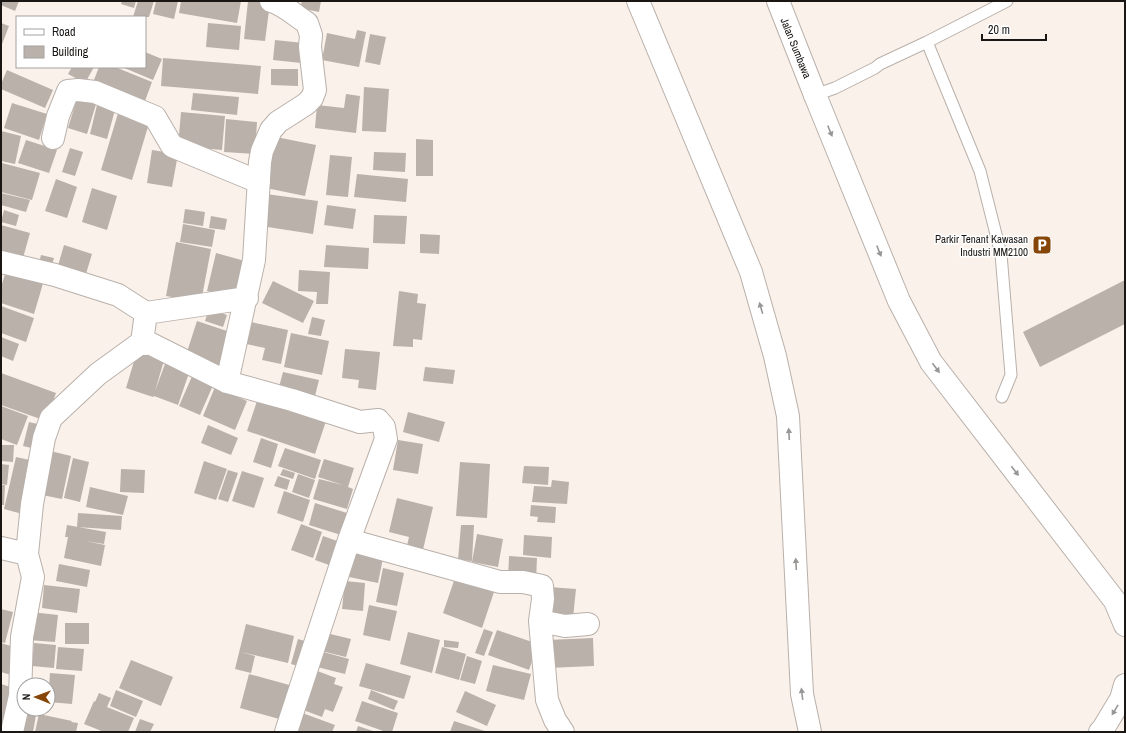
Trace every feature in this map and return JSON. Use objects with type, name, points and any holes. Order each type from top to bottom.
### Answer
[{"type":"street","points":[[227,382],[254,260],[262,151],[271,130],[278,122],[306,104],[312,98],[315,90],[310,47],[311,34],[307,23],[294,15],[281,4],[271,1]]},
{"type":"street","points":[[638,1],[751,272],[775,356],[788,416],[802,694],[810,732]]},
{"type":"street","name":"Jalan Sumbawa","points":[[778,1],[825,92],[899,301],[931,362],[1115,601],[1125,625]]},
{"type":"street","points":[[53,138],[58,116],[68,91],[78,90],[95,92],[154,117],[172,146],[259,182]]},
{"type":"street","points":[[1,262],[54,275],[118,295],[146,313],[246,298]]},
{"type":"street","points":[[12,732],[20,696],[22,637],[33,577],[27,554],[32,504],[44,438],[51,418],[98,374],[142,342],[146,313]]},
{"type":"street","points":[[142,342],[145,344],[149,343],[227,382],[292,400],[360,422],[378,420],[384,427],[386,439],[349,540],[286,732]]},
{"type":"street","points":[[349,540],[500,582],[524,582],[542,586],[543,599],[540,621],[547,700],[562,732]]},
{"type":"street","points":[[1,548],[27,554]]},
{"type":"street","points":[[540,621],[565,626],[588,624]]},
{"type":"street","points":[[1100,732],[1104,729],[1121,699],[1125,685]]},
{"type":"lane","points":[[825,92],[1008,1]]},
{"type":"lane","points":[[927,42],[980,171],[1001,254],[1011,375],[1002,397]]},
{"type":"building","points":[[1,1],[19,1],[15,11],[1,5]]},
{"type":"building","points":[[122,1],[136,1],[134,8],[121,4]]},
{"type":"building","points":[[138,1],[154,1],[149,17],[133,16]]},
{"type":"building","points":[[156,1],[178,1],[174,19],[153,14]]},
{"type":"building","points":[[181,1],[241,1],[237,23],[179,13]]},
{"type":"building","points":[[248,1],[270,3],[265,41],[244,39]]},
{"type":"building","points":[[302,1],[321,1],[319,12],[300,8]]},
{"type":"building","points":[[1,23],[9,26],[1,47]]},
{"type":"building","points":[[208,23],[241,26],[239,50],[206,47]]},
{"type":"building","points":[[357,30],[366,32],[359,67],[322,60],[327,33],[355,39]]},
{"type":"building","points":[[370,34],[386,37],[380,65],[365,62]]},
{"type":"building","points":[[275,40],[303,43],[301,63],[273,60]]},
{"type":"building","points":[[146,52],[162,59],[153,80],[124,68],[146,68]]},
{"type":"building","points":[[163,58],[261,66],[258,94],[161,86]]},
{"type":"building","points":[[71,68],[93,68],[85,83],[68,74]]},
{"type":"building","points":[[99,68],[117,68],[152,82],[145,101],[94,80]]},
{"type":"building","points":[[271,69],[298,69],[298,86],[271,85]]},
{"type":"building","points":[[7,70],[53,90],[45,108],[1,89],[1,84]]},
{"type":"building","points":[[364,87],[389,89],[386,132],[362,131]]},
{"type":"building","points":[[193,93],[239,97],[237,115],[191,110]]},
{"type":"building","points":[[346,94],[360,96],[356,133],[315,128],[317,105],[344,108]]},
{"type":"building","points":[[78,95],[97,101],[87,134],[68,128]]},
{"type":"building","points":[[12,103],[47,114],[39,140],[4,128]]},
{"type":"building","points":[[97,105],[115,110],[107,139],[90,134]]},
{"type":"building","points":[[119,110],[150,120],[132,180],[101,170]]},
{"type":"building","points":[[181,112],[225,116],[222,150],[178,146]]},
{"type":"building","points":[[226,119],[257,122],[255,154],[224,152]]},
{"type":"building","points":[[1,131],[21,136],[15,164],[1,161]]},
{"type":"building","points":[[276,137],[316,145],[305,196],[266,188]]},
{"type":"building","points":[[416,139],[433,140],[433,176],[416,176]]},
{"type":"building","points":[[26,140],[57,150],[49,173],[18,163]]},
{"type":"building","points":[[70,148],[83,152],[75,176],[62,172]]},
{"type":"building","points":[[152,150],[178,154],[172,187],[147,183]]},
{"type":"building","points":[[374,152],[406,153],[405,172],[373,170]]},
{"type":"building","points":[[330,155],[352,157],[348,197],[326,195]]},
{"type":"building","points":[[2,163],[40,173],[32,200],[1,192]]},
{"type":"building","points":[[357,174],[408,179],[406,202],[354,197]]},
{"type":"building","points":[[56,179],[77,187],[67,218],[45,211]]},
{"type":"building","points":[[92,188],[117,196],[107,230],[82,222]]},
{"type":"building","points":[[1,193],[30,200],[26,212],[1,205]]},
{"type":"building","points":[[266,194],[318,201],[313,234],[261,226]]},
{"type":"building","points":[[327,205],[356,209],[353,229],[324,225]]},
{"type":"building","points":[[185,209],[205,212],[203,226],[183,223]]},
{"type":"building","points":[[4,210],[19,215],[16,226],[1,222]]},
{"type":"building","points":[[374,215],[407,216],[405,244],[373,243]]},
{"type":"building","points":[[211,216],[227,219],[225,230],[209,228]]},
{"type":"building","points":[[183,224],[215,230],[212,247],[180,242]]},
{"type":"building","points":[[1,225],[30,233],[21,265],[1,259]]},
{"type":"building","points":[[420,234],[440,235],[439,254],[420,253]]},
{"type":"building","points":[[176,242],[211,249],[201,302],[166,296]]},
{"type":"building","points":[[64,245],[92,254],[85,277],[57,269]]},
{"type":"building","points":[[326,245],[369,248],[368,269],[324,267]]},
{"type":"building","points":[[216,253],[245,261],[235,298],[207,291]]},
{"type":"building","points":[[41,255],[54,258],[50,271],[38,267]]},
{"type":"building","points":[[7,268],[44,280],[34,314],[1,303],[1,287]]},
{"type":"building","points":[[299,270],[330,272],[328,304],[316,304],[317,292],[298,291]]},
{"type":"building","points":[[1125,280],[1125,324],[1040,367],[1023,332]]},
{"type":"building","points":[[273,281],[314,301],[303,323],[262,303]]},
{"type":"building","points":[[399,291],[418,294],[417,303],[426,304],[422,340],[413,339],[413,347],[393,346]]},
{"type":"building","points":[[1,306],[34,318],[26,342],[1,333]]},
{"type":"building","points":[[209,309],[227,315],[223,327],[205,321]]},
{"type":"building","points":[[312,317],[325,320],[321,336],[308,334]]},
{"type":"building","points":[[197,321],[233,333],[222,366],[186,355]]},
{"type":"building","points":[[251,322],[288,330],[281,364],[262,360],[265,348],[246,344]]},
{"type":"building","points":[[291,333],[329,341],[322,375],[284,367]]},
{"type":"building","points":[[1,337],[19,344],[13,361],[1,356]]},
{"type":"building","points":[[138,348],[165,357],[155,391],[165,364],[189,373],[178,405],[126,388]]},
{"type":"building","points":[[345,349],[380,352],[376,390],[358,388],[359,380],[342,378]]},
{"type":"building","points":[[425,367],[455,370],[453,384],[423,381]]},
{"type":"building","points":[[283,372],[319,380],[314,400],[278,391]]},
{"type":"building","points":[[1,373],[56,393],[46,421],[1,405]]},
{"type":"building","points":[[193,374],[214,383],[200,415],[179,406]]},
{"type":"building","points":[[215,387],[247,401],[235,430],[203,416]]},
{"type":"building","points":[[258,398],[326,421],[315,454],[247,431]]},
{"type":"building","points":[[1,406],[28,416],[17,445],[1,439]]},
{"type":"building","points":[[408,412],[445,422],[439,442],[403,432]]},
{"type":"building","points":[[29,422],[46,426],[40,450],[23,446]]},
{"type":"building","points":[[208,425],[238,438],[231,455],[201,443]]},
{"type":"building","points":[[261,438],[278,444],[271,468],[253,462]]},
{"type":"building","points":[[398,440],[423,444],[418,474],[393,470]]},
{"type":"building","points":[[1,445],[14,445],[13,462],[1,461]]},
{"type":"building","points":[[285,448],[321,460],[315,479],[278,466]]},
{"type":"building","points":[[46,450],[71,456],[62,499],[37,494]]},
{"type":"building","points":[[16,457],[39,462],[26,515],[4,509]]},
{"type":"building","points":[[73,458],[89,462],[80,502],[64,498]]},
{"type":"building","points":[[324,459],[354,468],[348,487],[353,489],[347,509],[313,499],[319,479],[343,485],[318,477]]},
{"type":"building","points":[[204,461],[227,469],[216,500],[194,493]]},
{"type":"building","points":[[460,462],[490,464],[487,518],[456,516]]},
{"type":"building","points":[[1,464],[9,465],[7,485],[1,484]]},
{"type":"building","points":[[524,466],[549,467],[548,485],[522,483]]},
{"type":"building","points":[[121,469],[145,470],[144,493],[120,492]]},
{"type":"building","points":[[283,469],[295,473],[293,479],[280,475]]},
{"type":"building","points":[[228,470],[238,473],[228,502],[218,499]]},
{"type":"building","points":[[242,471],[264,478],[254,508],[232,501]]},
{"type":"building","points":[[298,474],[315,480],[309,498],[292,492]]},
{"type":"building","points":[[278,476],[290,480],[287,490],[274,486]]},
{"type":"building","points":[[552,480],[569,482],[567,504],[532,502],[534,486],[551,487]]},
{"type":"building","points":[[1,485],[5,485],[4,505],[1,505]]},
{"type":"building","points":[[90,487],[128,496],[123,515],[86,507]]},
{"type":"building","points":[[284,491],[310,500],[303,522],[277,513]]},
{"type":"building","points":[[397,498],[433,507],[422,554],[406,550],[409,537],[389,532]]},
{"type":"building","points":[[315,503],[347,513],[341,535],[309,525]]},
{"type":"building","points":[[531,505],[556,507],[555,523],[537,522],[538,517],[530,516]]},
{"type":"building","points":[[78,513],[122,516],[121,530],[77,527]]},
{"type":"building","points":[[301,524],[322,532],[313,558],[291,550]]},
{"type":"building","points":[[67,525],[106,532],[104,544],[85,541],[105,545],[101,566],[64,558],[68,537],[65,537]]},
{"type":"building","points":[[461,525],[474,525],[472,561],[458,560]]},
{"type":"building","points":[[477,534],[503,539],[498,567],[472,562]]},
{"type":"building","points":[[524,535],[552,537],[551,558],[523,555]]},
{"type":"building","points":[[323,536],[340,542],[332,566],[315,560]]},
{"type":"building","points":[[349,551],[383,558],[378,583],[344,576]]},
{"type":"building","points":[[509,556],[537,558],[536,581],[508,579]]},
{"type":"building","points":[[59,564],[90,570],[87,587],[56,581]]},
{"type":"building","points":[[383,568],[404,573],[397,606],[376,602]]},
{"type":"building","points":[[457,572],[496,586],[482,628],[443,613]]},
{"type":"building","points":[[345,581],[365,583],[363,611],[342,609]]},
{"type":"building","points":[[44,585],[80,589],[77,613],[42,608]]},
{"type":"building","points":[[549,587],[576,589],[573,618],[547,616]]},
{"type":"building","points":[[369,605],[397,611],[390,641],[363,635]]},
{"type":"building","points":[[1,609],[13,612],[5,643],[1,642]]},
{"type":"building","points":[[31,612],[58,615],[55,642],[28,640]]},
{"type":"building","points":[[65,623],[89,623],[89,644],[65,644]]},
{"type":"building","points":[[246,624],[294,636],[288,663],[241,652],[255,656],[251,673],[235,669]]},
{"type":"building","points":[[484,629],[493,632],[484,656],[475,653]]},
{"type":"building","points":[[497,630],[538,644],[529,670],[488,655]]},
{"type":"building","points":[[322,632],[351,639],[346,657],[317,650]]},
{"type":"building","points":[[408,632],[440,640],[432,673],[400,664]]},
{"type":"building","points":[[593,638],[594,666],[548,668],[547,640]]},
{"type":"building","points":[[298,639],[308,642],[301,667],[291,664]]},
{"type":"building","points":[[444,640],[459,642],[458,648],[444,647]]},
{"type":"building","points":[[1,643],[17,648],[11,675],[1,672]]},
{"type":"building","points":[[34,643],[56,645],[54,668],[32,666]]},
{"type":"building","points":[[58,647],[84,649],[82,671],[56,669]]},
{"type":"building","points":[[442,647],[466,654],[459,680],[435,673]]},
{"type":"building","points":[[316,650],[349,659],[345,674],[313,666]]},
{"type":"building","points":[[467,656],[482,661],[475,684],[460,680]]},
{"type":"building","points":[[131,660],[173,677],[161,706],[119,688]]},
{"type":"building","points":[[366,663],[411,676],[404,699],[359,686]]},
{"type":"building","points":[[493,665],[531,674],[524,700],[486,691]]},
{"type":"building","points":[[312,669],[336,678],[334,684],[343,687],[333,712],[325,709],[322,717],[298,708]]},
{"type":"building","points":[[50,673],[75,675],[72,704],[56,703],[56,677],[50,677]]},
{"type":"building","points":[[249,674],[293,686],[283,720],[240,708]]},
{"type":"building","points":[[1,684],[16,689],[16,692],[4,732],[1,731]]},
{"type":"building","points":[[116,690],[143,701],[136,717],[110,706]]},
{"type":"building","points":[[371,690],[398,701],[394,710],[368,699]]},
{"type":"building","points":[[465,691],[496,705],[487,726],[456,712]]},
{"type":"building","points":[[99,693],[111,698],[107,707],[134,718],[128,732],[104,732],[84,724]]},
{"type":"building","points":[[362,701],[398,713],[392,732],[386,732],[355,721]]},
{"type":"building","points":[[297,711],[335,725],[332,732],[289,732]]},
{"type":"building","points":[[18,717],[36,717],[33,732],[16,732]]},
{"type":"building","points":[[38,717],[53,717],[78,723],[76,732],[35,732]]},
{"type":"building","points":[[140,719],[154,724],[150,732],[135,732]]},
{"type":"building","points":[[454,721],[488,732],[450,732]]},
{"type":"building","points":[[358,726],[376,732],[356,732]]},
{"type":"place","name":"Parkir Tenant Kawasan Industri MM2100","points":[[1042,245]]}]
